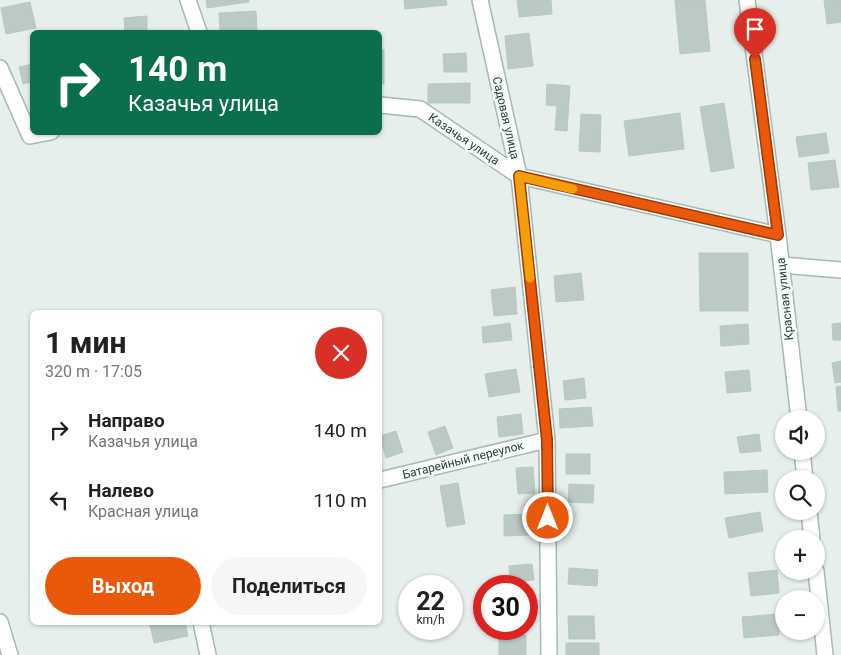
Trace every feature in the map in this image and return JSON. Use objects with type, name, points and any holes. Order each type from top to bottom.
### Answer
[{"type":"street","points":[[188,0],[198,30]]},
{"type":"street","name":"Садовая улица","points":[[480,0],[519,176],[547,440],[549,655]]},
{"type":"street","name":"Красная улица","points":[[747,0],[782,265],[798,410]]},
{"type":"street","points":[[0,68],[30,136],[35,135]]},
{"type":"street","name":"Казачья улица","points":[[382,105],[420,109],[519,176],[778,235]]},
{"type":"street","points":[[782,265],[841,270]]},
{"type":"street","name":"Батарейный переулок","points":[[382,480],[547,440]]},
{"type":"street","points":[[817,580],[825,655]]},
{"type":"street","points":[[0,622],[10,655]]},
{"type":"street","points":[[202,625],[208,655]]},
{"type":"building","points":[[206,0],[249,0],[249,2],[207,8]]},
{"type":"building","points":[[404,0],[446,0],[447,5],[405,9]]},
{"type":"building","points":[[517,0],[551,0],[552,14],[519,17]]},
{"type":"building","points":[[675,0],[705,0],[710,51],[680,54]]},
{"type":"building","points":[[824,0],[841,0],[841,22],[827,24]]},
{"type":"building","points":[[30,2],[36,28],[6,34],[1,8]]},
{"type":"building","points":[[256,11],[257,30],[220,30],[219,13]]},
{"type":"building","points":[[147,16],[147,30],[125,30],[124,18]]},
{"type":"building","points":[[529,33],[533,66],[508,69],[505,36]]},
{"type":"building","points":[[382,50],[384,50],[384,84],[382,84]]},
{"type":"building","points":[[466,53],[467,72],[444,72],[443,54]]},
{"type":"building","points":[[30,64],[30,82],[23,84],[19,67]]},
{"type":"building","points":[[470,83],[470,103],[428,103],[428,84]]},
{"type":"building","points":[[547,84],[570,86],[567,131],[555,130],[557,106],[546,105]]},
{"type":"building","points":[[724,103],[734,168],[711,172],[700,107]]},
{"type":"building","points":[[680,113],[684,149],[629,156],[624,121]]},
{"type":"building","points":[[581,114],[601,115],[600,152],[579,151]]},
{"type":"building","points":[[826,133],[829,153],[799,157],[796,137]]},
{"type":"building","points":[[835,160],[839,187],[811,190],[808,163]]},
{"type":"building","points":[[699,253],[748,253],[748,311],[700,311]]},
{"type":"building","points":[[581,273],[584,300],[556,302],[554,276]]},
{"type":"building","points":[[515,287],[517,314],[494,316],[491,290]]},
{"type":"building","points":[[510,323],[512,340],[483,343],[482,327]]},
{"type":"building","points":[[841,323],[841,340],[833,340],[832,324]]},
{"type":"building","points":[[748,324],[749,344],[721,346],[720,326]]},
{"type":"building","points":[[841,361],[841,382],[835,383],[832,363]]},
{"type":"building","points":[[516,369],[520,392],[489,397],[485,374]]},
{"type":"building","points":[[749,370],[751,391],[727,393],[725,372]]},
{"type":"building","points":[[584,378],[586,398],[565,400],[563,381]]},
{"type":"building","points":[[841,386],[841,411],[838,411],[836,387]]},
{"type":"building","points":[[591,407],[593,426],[560,428],[559,409]]},
{"type":"building","points":[[521,414],[523,434],[499,437],[497,417]]},
{"type":"building","points":[[445,426],[453,448],[436,455],[428,432]]},
{"type":"building","points":[[396,431],[403,452],[386,458],[382,435]]},
{"type":"building","points":[[759,434],[761,451],[740,453],[737,437]]},
{"type":"building","points":[[566,454],[590,454],[590,474],[566,474]]},
{"type":"building","points":[[533,467],[535,493],[518,494],[516,468]]},
{"type":"building","points":[[767,470],[768,492],[725,494],[724,472]]},
{"type":"building","points":[[458,483],[465,524],[447,527],[440,486]]},
{"type":"building","points":[[569,484],[594,485],[593,503],[568,502]]},
{"type":"building","points":[[760,512],[763,531],[729,538],[725,518]]},
{"type":"building","points":[[532,514],[533,535],[504,536],[504,515]]},
{"type":"building","points":[[532,564],[533,575],[510,575],[509,566]]},
{"type":"building","points":[[569,568],[598,570],[597,586],[568,584]]},
{"type":"building","points":[[775,570],[775,580],[778,580],[779,590],[775,590],[775,593],[751,596],[748,573]]},
{"type":"building","points":[[775,614],[775,635],[744,638],[742,617]]},
{"type":"building","points":[[568,616],[594,616],[595,639],[569,639]]},
{"type":"building","points":[[150,625],[186,625],[188,636],[154,643]]},
{"type":"building","points":[[499,640],[526,640],[526,655],[499,655]]},
{"type":"building","points":[[566,643],[599,643],[599,655],[566,655]]},
{"type":"slow traffic","points":[[530,278],[519,176],[573,189]]},
{"type":"route","points":[[548,518],[547,440],[519,176],[778,235],[755,59]]}]
